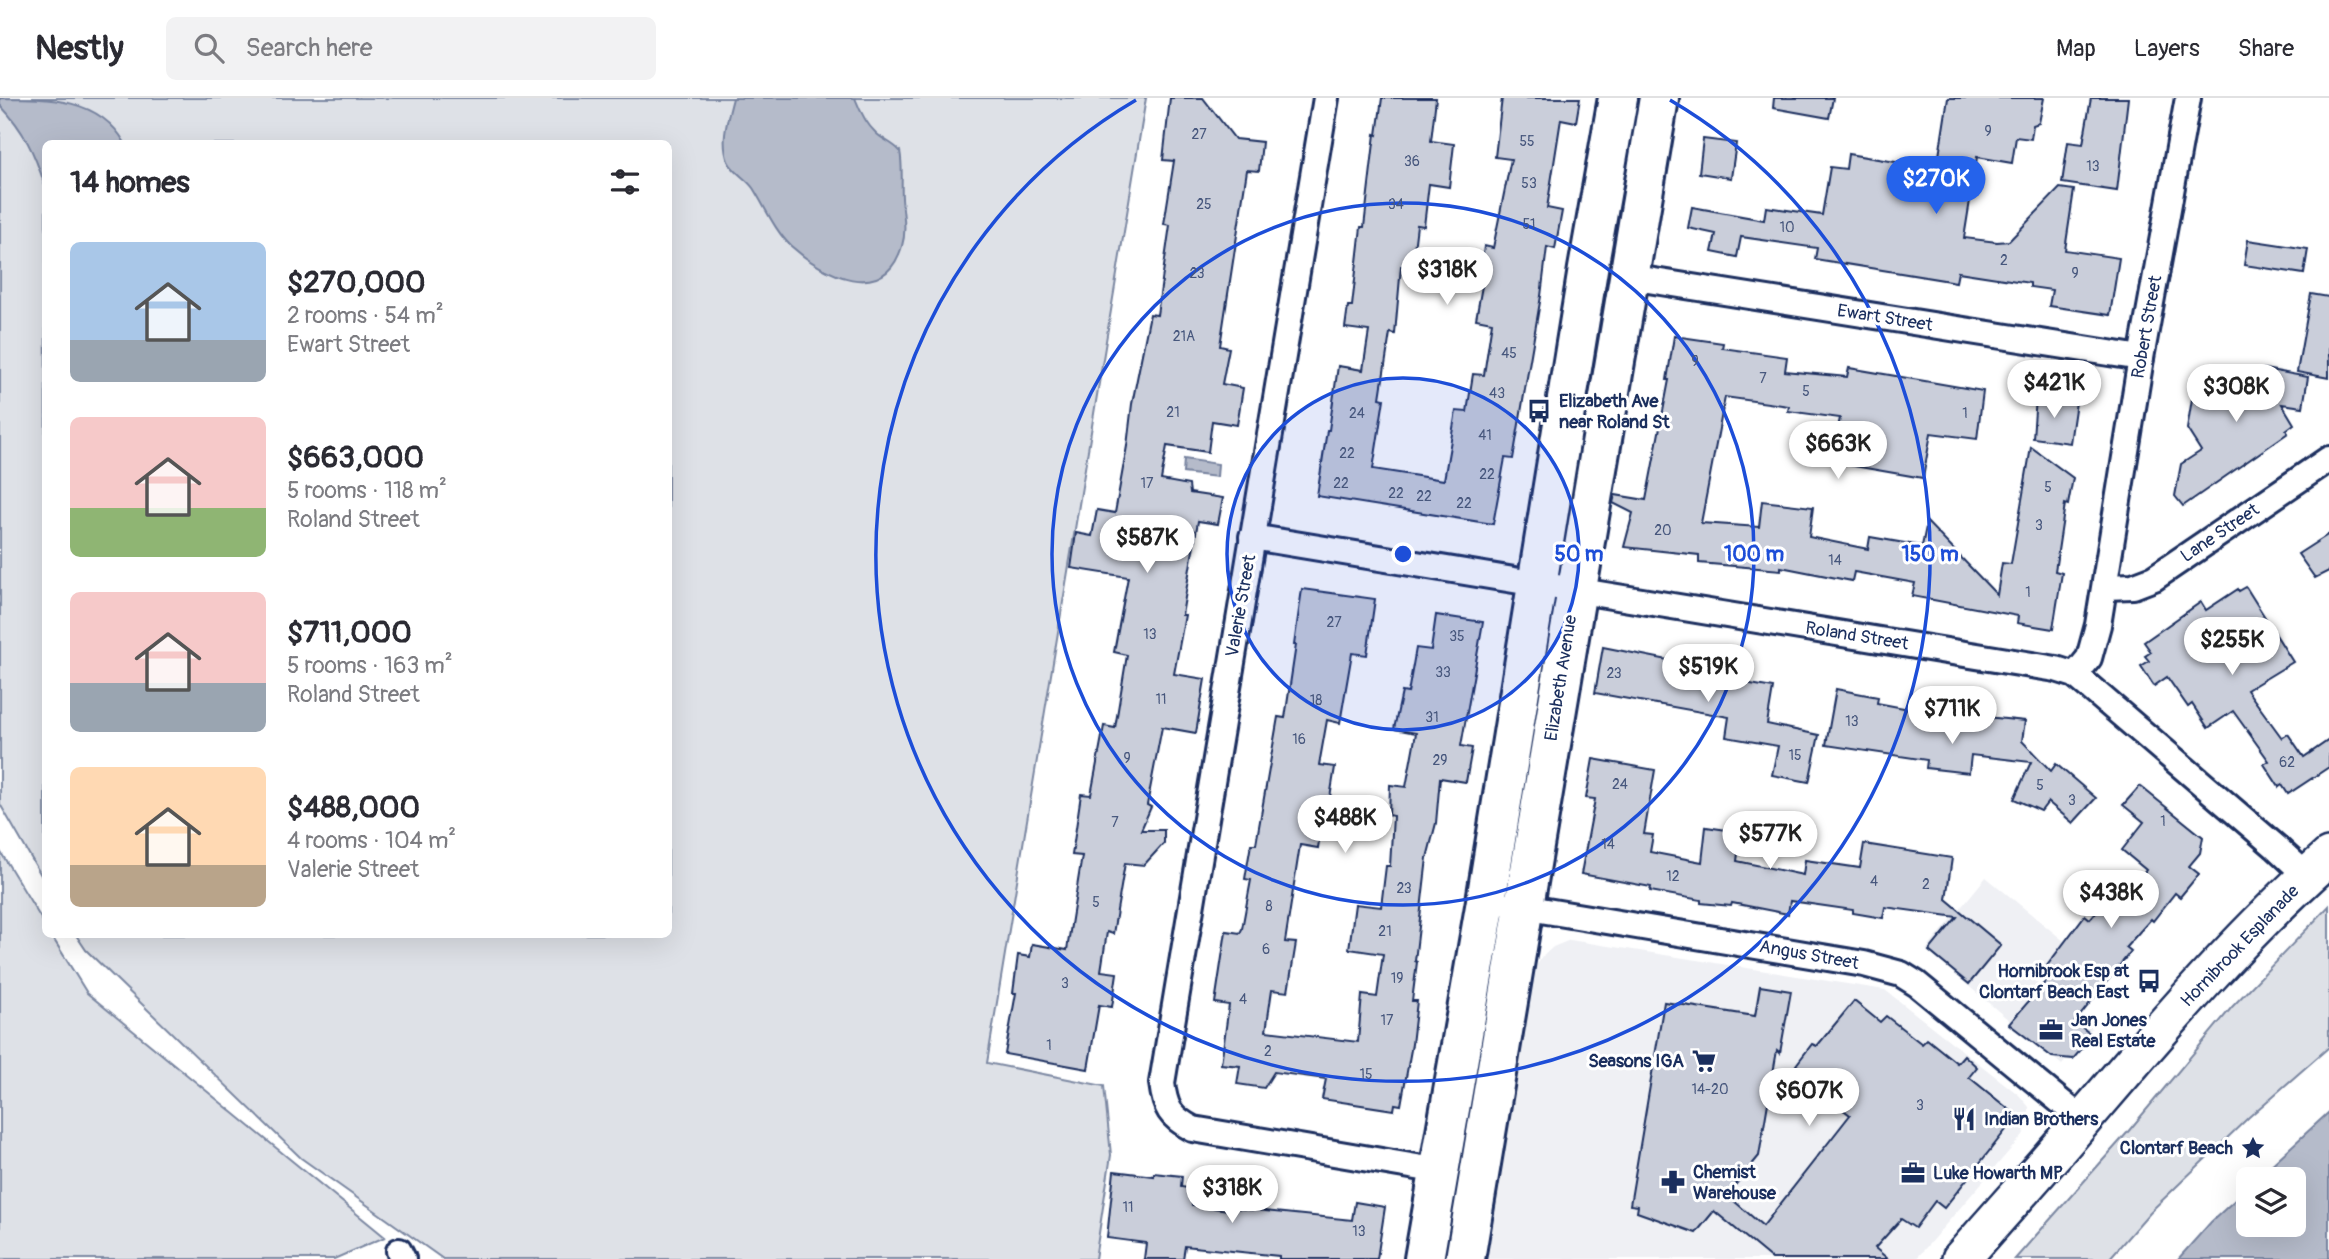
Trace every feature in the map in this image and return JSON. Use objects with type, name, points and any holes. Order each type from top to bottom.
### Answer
[{"type":"highway","points":[[1424,1259],[1539,584],[1588,269],[1618,98]]},
{"type":"highway","name":"Elizabeth Avenue","points":[[1465,1259],[1659,98]]},
{"type":"main road","name":"Hornibrook Esplanade","points":[[1961,1259],[2165,1024],[2318,867]]},
{"type":"street","name":"Valerie Street","points":[[1326,98],[1163,1069],[1164,1098],[1170,1113],[1183,1124],[1208,1133],[1440,1171]]},
{"type":"street","name":"Robert Street","points":[[2075,675],[2092,649],[2105,587],[2141,358],[2188,98]]},
{"type":"street","name":"Ewart Street","points":[[1629,277],[2141,358]]},
{"type":"street","name":"Lane Street","points":[[2105,587],[2133,586],[2154,578],[2329,459]]},
{"type":"street","name":"Roland Street","points":[[1252,537],[2023,662],[2075,675],[2276,847],[2318,867]]},
{"type":"street","name":"Angus Street","points":[[1486,901],[1864,964],[1901,974],[1917,984],[2083,1120]]},
{"type":"shaded area","points":[[0,98],[1146,98],[987,1063],[1104,1086],[1111,1155],[1095,1259],[443,1259],[301,1158],[86,950],[78,938],[672,938],[672,140],[42,140],[42,877],[0,804]]},
{"type":"shaded area","points":[[0,851],[42,920],[42,938],[53,938],[87,993],[385,1237],[334,1259],[0,1259]]},
{"type":"shaded area","points":[[1986,877],[2065,942],[2034,981],[2092,1028],[2062,1065],[1926,950]]},
{"type":"shaded area","points":[[2329,906],[2329,1047],[2249,1117],[2150,1212],[2109,1259],[2015,1259],[2127,1133],[2232,1007]]},
{"type":"shaded area","points":[[1570,940],[1885,990],[2019,1095],[2029,1107],[2029,1120],[2023,1135],[1916,1259],[1488,1259],[1501,1159],[1535,968],[1553,947]]},
{"type":"water","points":[[0,98],[55,100],[72,104],[102,117],[123,140],[42,140],[42,177],[28,143],[0,105]]},
{"type":"water","points":[[733,98],[855,98],[872,129],[900,151],[903,240],[893,264],[882,275],[867,280],[835,275],[804,257],[785,240],[753,188],[728,161],[725,138]]},
{"type":"water","points":[[1184,459],[1218,464],[1217,477],[1183,473]]},
{"type":"water","points":[[2329,1112],[2329,1259],[2178,1259],[2236,1199],[2236,1237],[2306,1237],[2306,1167],[2269,1167]]},
{"type":"building","points":[[1170,98],[1203,98],[1235,139],[1262,142],[1259,171],[1247,170],[1220,346],[1229,348],[1222,384],[1243,388],[1237,425],[1212,421],[1208,452],[1167,446],[1161,480],[1189,485],[1190,493],[1223,498],[1218,524],[1198,521],[1174,674],[1205,679],[1196,733],[1162,727],[1147,805],[1151,807],[1141,830],[1164,830],[1164,843],[1144,865],[1125,863],[1113,934],[1107,932],[1101,971],[1117,973],[1112,1007],[1099,1005],[1088,1069],[1005,1054],[1016,993],[1013,993],[1018,955],[1030,957],[1032,944],[1067,950],[1082,856],[1072,855],[1081,794],[1091,795],[1104,726],[1115,728],[1127,655],[1114,652],[1128,577],[1071,568],[1076,533],[1092,536],[1097,510],[1115,513],[1132,404],[1150,314],[1157,315],[1170,225],[1164,224],[1174,161],[1163,160]]},
{"type":"building","points":[[1382,98],[1436,98],[1431,141],[1454,144],[1449,187],[1429,184],[1424,226],[1417,225],[1412,267],[1401,266],[1395,334],[1390,333],[1380,398],[1384,399],[1373,469],[1444,480],[1456,411],[1467,412],[1473,374],[1484,375],[1492,322],[1476,319],[1485,269],[1481,269],[1484,246],[1493,248],[1511,159],[1495,157],[1502,98],[1580,98],[1576,122],[1561,119],[1547,208],[1562,211],[1555,249],[1547,247],[1513,459],[1505,458],[1493,524],[1317,496],[1338,366],[1363,370],[1369,331],[1345,328],[1348,306],[1352,306],[1361,227],[1364,227]]},
{"type":"building","points":[[1774,98],[1833,98],[1829,118],[1773,108]]},
{"type":"building","points":[[1948,98],[2044,98],[2039,123],[2033,125],[2031,139],[2016,137],[2012,163],[1977,157],[1964,238],[2009,241],[2060,188],[2074,190],[2065,250],[2119,258],[2110,315],[2049,306],[2052,290],[2030,287],[2030,283],[1958,272],[1956,282],[1815,259],[1817,248],[1741,237],[1737,257],[1712,252],[1716,234],[1688,228],[1692,207],[1764,220],[1766,207],[1822,215],[1830,167],[1846,169],[1848,154],[1937,169]]},
{"type":"building","points":[[2091,98],[2128,98],[2117,191],[2062,183],[2068,142],[2083,144]]},
{"type":"building","points":[[1703,139],[1736,143],[1731,178],[1699,173]]},
{"type":"building","points":[[2248,240],[2308,249],[2304,274],[2244,265]]},
{"type":"building","points":[[2311,294],[2329,297],[2329,378],[2297,372]]},
{"type":"building","points":[[1674,336],[1723,343],[1722,348],[1787,357],[1785,371],[1847,377],[1849,368],[1983,391],[1977,439],[1931,433],[1923,478],[1831,462],[1840,418],[1788,411],[1789,406],[1725,397],[1701,523],[1759,527],[1762,501],[1813,507],[1809,537],[1868,549],[1870,537],[1922,546],[1927,522],[1997,595],[2002,563],[2011,564],[2031,447],[2073,478],[2068,505],[2065,504],[2055,571],[2062,573],[2053,629],[2017,623],[2018,616],[1912,596],[1915,583],[1854,572],[1852,581],[1781,567],[1781,570],[1699,563],[1699,555],[1624,547],[1633,513],[1613,503],[1615,495],[1646,500],[1669,380]]},
{"type":"building","points":[[2216,366],[2263,374],[2264,369],[2308,377],[2303,407],[2282,404],[2294,424],[2286,430],[2288,433],[2183,506],[2175,496],[2181,464],[2201,451],[2187,429],[2194,387],[2212,390]]},
{"type":"building","points":[[2036,397],[2076,402],[2070,443],[2033,438]]},
{"type":"building","points":[[2329,534],[2329,571],[2315,578],[2298,554]]},
{"type":"building","points":[[2246,587],[2293,662],[2247,690],[2282,738],[2288,734],[2304,757],[2329,740],[2329,767],[2288,794],[2282,785],[2279,787],[2264,764],[2269,761],[2233,711],[2208,728],[2192,704],[2188,707],[2167,677],[2154,686],[2141,666],[2149,661],[2145,656],[2151,652],[2144,642],[2201,602],[2206,610],[2238,589],[2239,591]]},
{"type":"building","points":[[1302,589],[1375,599],[1367,655],[1352,653],[1340,723],[1327,720],[1319,765],[1335,767],[1329,804],[1325,803],[1318,848],[1300,845],[1285,942],[1296,943],[1288,992],[1272,990],[1266,1031],[1358,1042],[1362,995],[1377,997],[1383,954],[1349,949],[1355,904],[1381,907],[1386,866],[1390,866],[1393,816],[1389,815],[1390,785],[1406,787],[1416,733],[1394,729],[1402,692],[1408,693],[1416,648],[1431,650],[1436,615],[1483,622],[1461,746],[1472,748],[1466,782],[1440,778],[1436,823],[1427,858],[1415,961],[1412,1001],[1417,1001],[1412,1044],[1401,1105],[1395,1104],[1394,1110],[1322,1099],[1326,1079],[1274,1072],[1264,1088],[1237,1084],[1240,1066],[1221,1064],[1229,1005],[1215,1003],[1226,931],[1240,933],[1242,929],[1251,880],[1245,879],[1251,844],[1256,844],[1278,717],[1285,718]]},
{"type":"building","points":[[1603,647],[1678,662],[1677,668],[1724,675],[1723,679],[1773,688],[1767,724],[1819,735],[1809,782],[1772,775],[1778,746],[1726,737],[1729,717],[1595,693]]},
{"type":"building","points":[[1836,689],[1878,697],[1877,703],[1957,718],[1957,714],[2025,721],[2022,741],[2051,771],[2056,764],[2096,798],[2073,823],[2048,802],[2041,811],[2014,799],[2031,762],[1971,755],[1969,773],[1926,768],[1927,760],[1826,745]]},
{"type":"building","points":[[1593,759],[1655,770],[1644,834],[1653,835],[1650,852],[1702,862],[1706,827],[1741,832],[1737,861],[1803,875],[1805,860],[1860,868],[1864,844],[1952,858],[1946,899],[2001,945],[1969,984],[1929,951],[1957,917],[1885,907],[1883,918],[1853,913],[1853,910],[1790,901],[1788,914],[1732,903],[1731,906],[1701,903],[1701,900],[1650,891],[1651,887],[1581,874],[1595,799],[1586,798]]},
{"type":"building","points":[[2140,786],[2203,837],[2200,853],[2189,866],[2199,874],[2180,897],[2175,893],[2153,921],[2151,919],[2126,947],[2131,951],[2075,1022],[2093,1036],[2073,1059],[2052,1057],[2009,1024],[2047,980],[2040,975],[2085,915],[2090,919],[2113,893],[2122,901],[2146,870],[2122,850],[2144,822],[2123,805]]},
{"type":"building","points":[[1760,986],[1791,991],[1780,1053],[1777,1050],[1759,1156],[1727,1195],[1763,1226],[1850,1115],[1823,1094],[1827,1087],[1796,1065],[1812,1044],[1817,1046],[1854,1001],[1880,1022],[1886,1016],[1922,1044],[1927,1039],[1957,1063],[1964,1055],[1977,1067],[1969,1077],[2017,1116],[1944,1208],[1935,1201],[1915,1228],[1901,1219],[1875,1248],[1888,1259],[1772,1259],[1714,1211],[1696,1233],[1637,1212],[1638,1206],[1630,1205],[1664,1002],[1755,1016]]},
{"type":"building","points":[[1114,1171],[1182,1176],[1181,1187],[1195,1189],[1192,1205],[1235,1211],[1236,1208],[1352,1220],[1355,1202],[1385,1207],[1377,1259],[1279,1259],[1279,1256],[1185,1246],[1183,1259],[1144,1259],[1146,1243],[1107,1238]]},
{"type":"place","name":"Elizabeth Ave near Roland St","points":[[1539,411]]},
{"type":"place","name":"Hornibrook Esp at Clontarf Beach East","points":[[2149,981]]},
{"type":"place","name":"Jan Jones Real Estate","points":[[2051,1030]]},
{"type":"place","name":"Seasons IGA","points":[[1704,1061]]},
{"type":"place","name":"Indian Brothers","points":[[1964,1119]]},
{"type":"place","name":"Clontarf Beach","points":[[2253,1148]]},
{"type":"place","name":"Luke Howarth MP","points":[[1913,1173]]},
{"type":"place","name":"Chemist Warehouse","points":[[1673,1182]]}]
